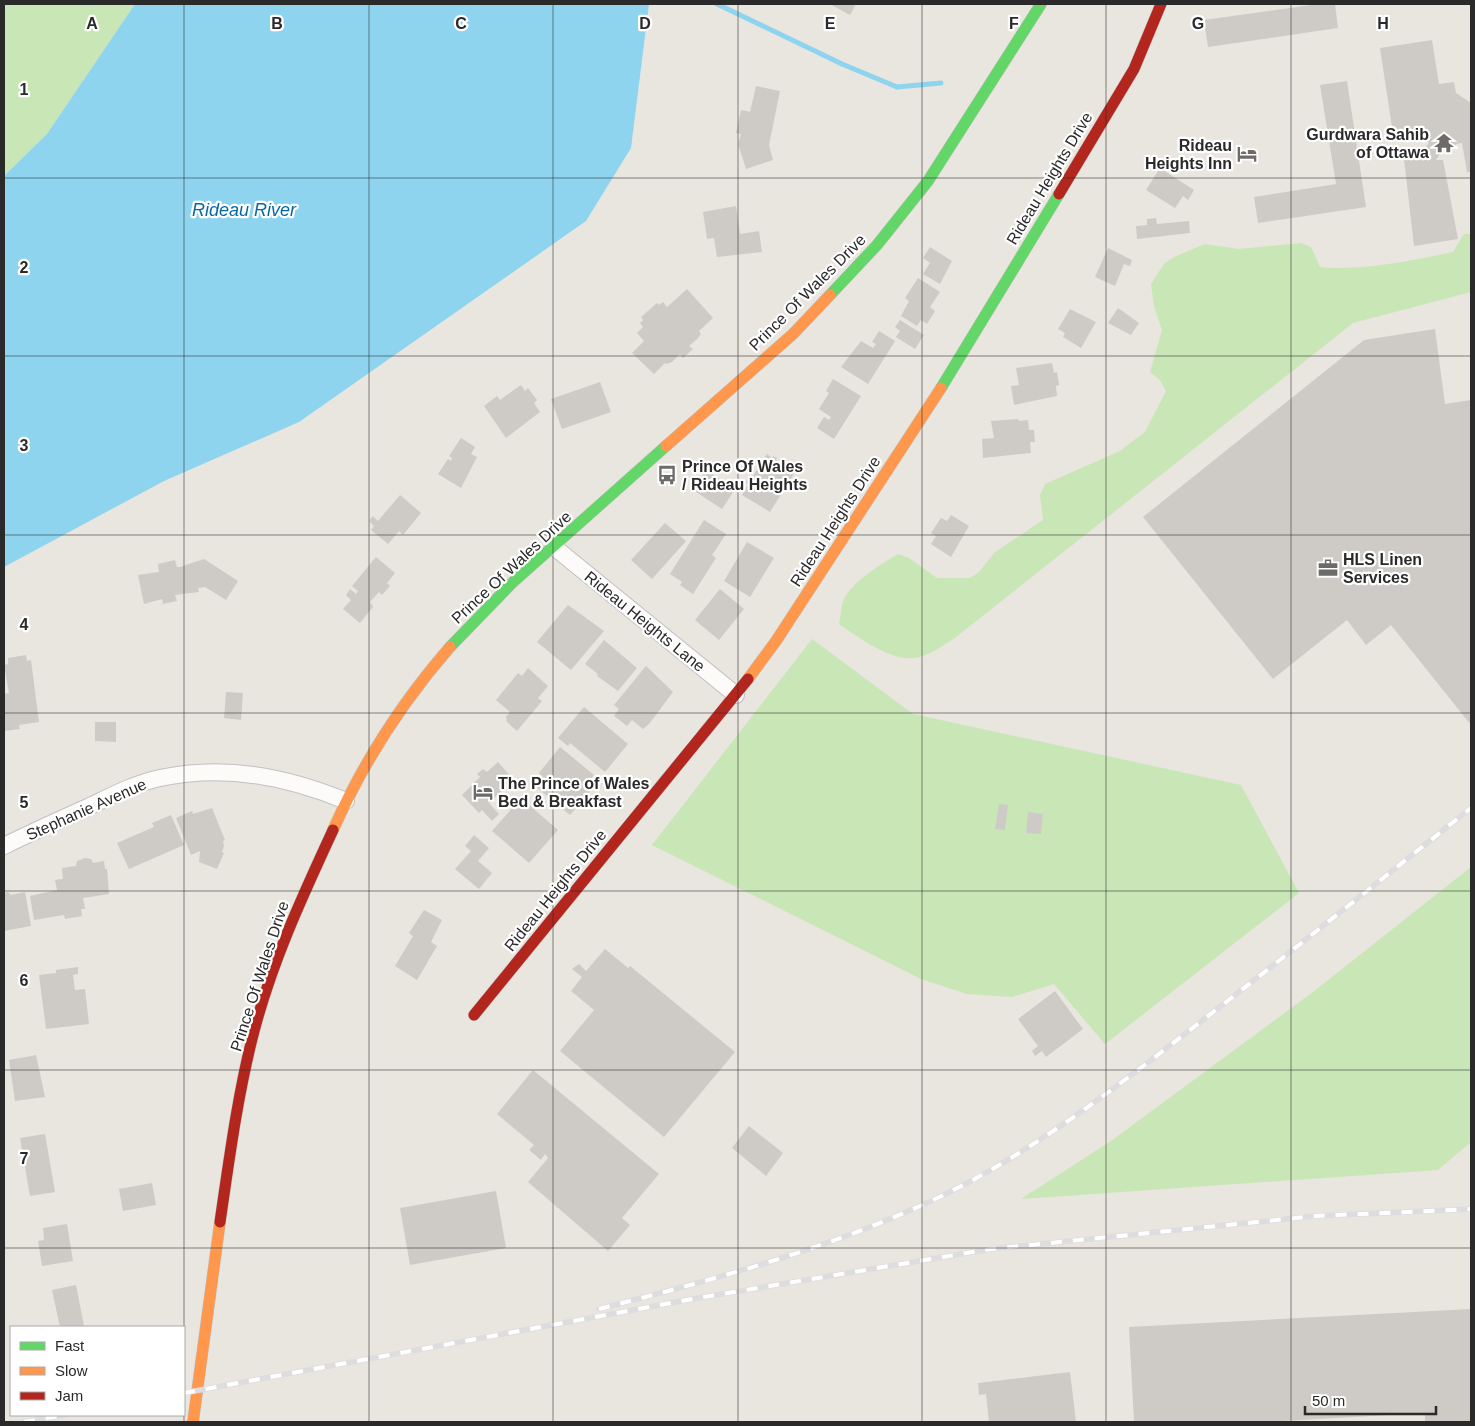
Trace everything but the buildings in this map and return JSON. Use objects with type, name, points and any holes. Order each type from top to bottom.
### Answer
[{"type":"main road","name":"Prince Of Wales Drive","points":[[193,1422],[231,1146],[252,1038],[290,923],[346,801],[380,743],[431,670],[470,624],[512,583],[793,334],[877,245],[928,181],[996,77],[1040,4]]},
{"type":"main road","name":"Rideau Heights Drive","points":[[474,1015],[736,695],[776,641],[921,421],[1134,69],[1161,4]]},
{"type":"street","name":"Rideau Heights Lane","points":[[554,547],[736,695]]},
{"type":"street","name":"Stephanie Avenue","points":[[4,846],[126,789],[159,778],[199,772],[268,777],[310,786],[346,801]]},
{"type":"green space","points":[[4,4],[135,4],[47,134],[4,176]]},
{"type":"green space","points":[[1464,234],[1471,234],[1471,292],[1353,323],[941,647],[914,658],[895,656],[875,647],[839,624],[845,597],[855,584],[898,554],[909,558],[937,578],[970,578],[979,572],[994,553],[1043,520],[1040,495],[1045,484],[1120,451],[1145,432],[1166,391],[1160,380],[1150,372],[1162,330],[1154,306],[1151,284],[1164,264],[1174,257],[1205,244],[1239,249],[1301,243],[1311,247],[1320,267],[1353,268],[1403,262],[1453,252]]},
{"type":"green space","points":[[812,639],[913,714],[1241,785],[1299,893],[1105,1044],[1054,984],[1012,997],[967,994],[921,979],[652,845]]},
{"type":"green space","points":[[1471,867],[1471,1142],[1438,1170],[1021,1199],[1111,1141],[1313,992]]},
{"type":"water","name":"Rideau River","points":[[135,4],[649,4],[631,148],[586,221],[299,422],[164,481],[4,567],[4,176],[47,134]]},
{"type":"waterway","points":[[717,4],[842,64],[897,87],[941,83]]},
{"type":"railway","points":[[599,1309],[681,1288],[842,1238],[957,1189],[992,1169],[1060,1126],[1126,1079],[1261,975],[1471,808]]},
{"type":"railway","points":[[185,1393],[698,1298],[991,1249],[1316,1216],[1471,1209]]},
{"type":"railway","points":[[24,1422],[60,1416]]},
{"type":"traffic: fast","points":[[830,295],[877,245],[928,181],[1041,4]]},
{"type":"traffic: fast","points":[[941,388],[1059,194]]},
{"type":"traffic: fast","points":[[450,647],[512,583],[666,446]]},
{"type":"traffic: slow","points":[[666,446],[793,334],[830,295]]},
{"type":"traffic: slow","points":[[748,679],[776,641],[941,388]]},
{"type":"traffic: slow","points":[[333,830],[344,806],[385,734],[416,689],[450,647]]},
{"type":"traffic: slow","points":[[193,1422],[220,1222]]},
{"type":"traffic: jam","points":[[1059,194],[1134,69],[1161,4]]},
{"type":"traffic: jam","points":[[474,1015],[748,679]]},
{"type":"traffic: jam","points":[[220,1222],[242,1084],[259,1012],[277,958],[333,830]]},
{"type":"place","name":"Gurdwara Sahib of Ottawa","points":[[1444,143]]},
{"type":"place","name":"Rideau Heights Inn","points":[[1247,154]]},
{"type":"place","name":"Prince Of Wales / Rideau Heights","points":[[667,475]]},
{"type":"place","name":"HLS Linen Services","points":[[1328,568]]},
{"type":"place","name":"The Prince of Wales Bed & Breakfast","points":[[483,792]]}]
